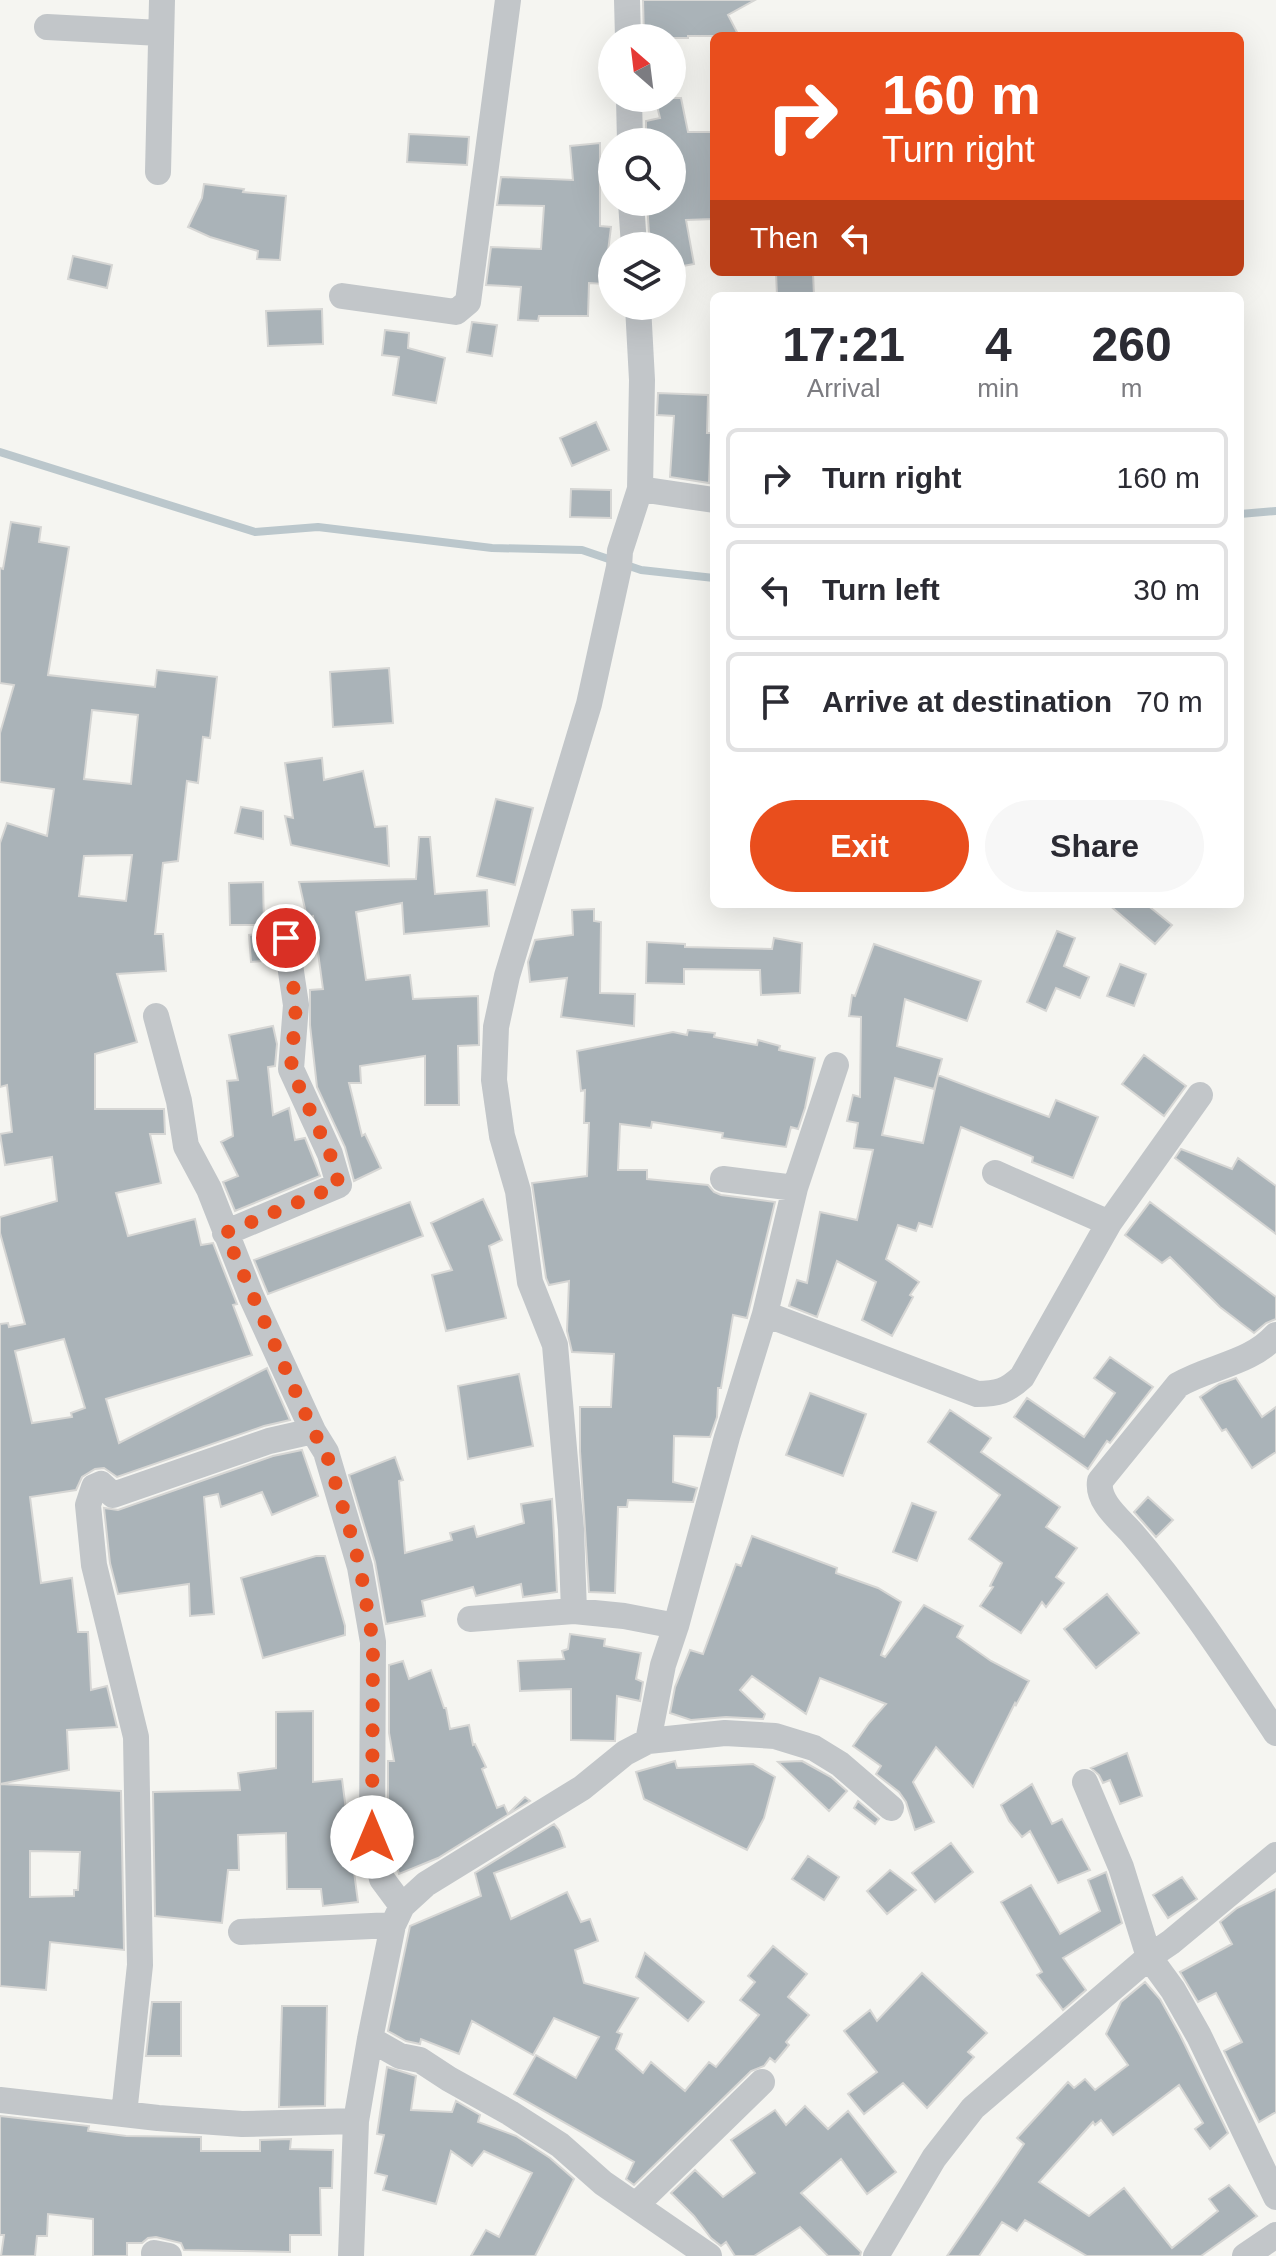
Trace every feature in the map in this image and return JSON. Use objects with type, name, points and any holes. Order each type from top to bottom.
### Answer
[{"type":"street","points":[[158,172],[162,0]]},
{"type":"street","points":[[342,296],[456,312],[468,302],[508,0]]},
{"type":"street","points":[[627,0],[628,24]]},
{"type":"street","points":[[47,27],[160,33]]},
{"type":"street","points":[[574,1611],[571,1529],[555,1345],[530,1282],[518,1191],[502,1136],[494,1080],[496,1027],[507,976],[589,704],[620,559],[640,489],[642,380],[639,320]]},
{"type":"street","points":[[640,489],[710,499]]},
{"type":"street","points":[[225,1233],[339,1185],[330,1154],[291,1069],[296,1005],[286,938]]},
{"type":"street","points":[[156,1016],[179,1101],[186,1146],[209,1189],[225,1233],[313,1431],[326,1452],[360,1567],[373,1642],[372,1837],[382,1879],[398,1916]]},
{"type":"street","points":[[648,1741],[663,1665],[765,1314],[795,1188],[836,1065]]},
{"type":"street","points":[[765,1314],[977,1394],[997,1394],[1010,1388],[1022,1377],[1109,1223],[1200,1095]]},
{"type":"street","points":[[995,1173],[1109,1223]]},
{"type":"street","points":[[723,1179],[795,1188]]},
{"type":"street","points":[[1276,1335],[1254,1355],[1189,1378],[1178,1385],[1100,1481],[1099,1490],[1104,1501],[1159,1566],[1229,1662],[1276,1733]]},
{"type":"street","points":[[124,2114],[140,1965],[136,1737],[94,1565],[88,1505],[90,1494],[94,1487],[101,1484],[113,1495],[269,1441],[313,1431]]},
{"type":"street","points":[[470,1619],[574,1611],[676,1626]]},
{"type":"street","points":[[351,2256],[356,2121],[370,2039],[398,1916],[426,1884],[582,1788],[625,1753],[648,1741],[725,1733],[775,1736],[814,1748],[840,1764],[891,1808]]},
{"type":"street","points":[[1085,1782],[1121,1867],[1149,1957],[1173,1990],[1199,2036],[1276,2197]]},
{"type":"street","points":[[876,2256],[934,2158],[973,2108],[1149,1957],[1276,1855]]},
{"type":"street","points":[[241,1932],[398,1916]]},
{"type":"street","points":[[370,2039],[392,2052],[420,2060],[560,2145],[603,2183],[709,2256]]},
{"type":"street","points":[[636,2205],[762,2082]]},
{"type":"street","points":[[0,2100],[242,2124],[356,2121]]},
{"type":"street","points":[[1245,2256],[1276,2235]]},
{"type":"building","points":[[643,0],[755,0],[728,15],[737,32],[710,32],[710,36],[688,38],[686,24],[644,24]]},
{"type":"building","points":[[658,112],[684,112],[688,132],[710,132],[710,219],[686,220],[694,264],[686,265],[686,232],[649,232],[648,216],[686,216],[686,128],[646,128],[646,121],[660,118]]},
{"type":"building","points":[[409,134],[469,137],[467,165],[407,162]]},
{"type":"building","points":[[598,143],[598,216],[600,226],[611,227],[610,232],[598,232],[598,284],[589,283],[588,316],[539,316],[538,321],[518,320],[521,287],[486,285],[491,247],[541,249],[544,206],[497,205],[501,177],[573,180],[570,146]]},
{"type":"building","points":[[204,184],[286,196],[280,260],[257,259],[258,251],[188,227],[202,198]]},
{"type":"building","points":[[73,256],[112,265],[107,288],[68,279]]},
{"type":"building","points":[[776,276],[813,276],[814,292],[777,292]]},
{"type":"building","points":[[322,309],[323,344],[268,346],[266,311]]},
{"type":"building","points":[[472,322],[497,325],[492,356],[467,352]]},
{"type":"building","points":[[385,330],[409,333],[408,348],[445,358],[436,403],[393,395],[399,357],[382,355]]},
{"type":"building","points":[[658,393],[708,395],[709,483],[670,477],[674,416],[657,415]]},
{"type":"building","points":[[596,422],[609,450],[572,466],[560,438]]},
{"type":"building","points":[[571,489],[611,490],[611,518],[570,517]]},
{"type":"building","points":[[11,522],[41,527],[39,542],[69,547],[48,675],[155,687],[157,670],[217,677],[210,738],[203,737],[198,783],[187,781],[178,861],[163,863],[155,934],[163,934],[166,971],[117,974],[137,1042],[95,1054],[95,1109],[164,1109],[165,1134],[150,1134],[161,1183],[116,1193],[128,1236],[195,1219],[201,1245],[213,1243],[237,1304],[233,1305],[252,1355],[106,1399],[119,1443],[267,1368],[290,1420],[264,1426],[117,1477],[104,1468],[95,1469],[82,1477],[76,1490],[30,1497],[41,1583],[72,1578],[78,1632],[88,1632],[91,1690],[107,1686],[117,1727],[67,1730],[69,1770],[0,1784],[0,1324],[8,1323],[9,1327],[25,1324],[0,1233],[0,1217],[57,1201],[52,1157],[5,1165],[0,1134],[12,1132],[7,1085],[0,1087],[0,843],[7,823],[47,836],[54,789],[0,782],[0,733],[14,685],[0,683],[0,568],[3,569]],"holes":[[[92,710],[138,715],[131,784],[84,779]],[[132,855],[126,901],[79,896],[84,856]],[[64,1339],[85,1408],[71,1413],[72,1417],[32,1423],[15,1351]]]},
{"type":"building","points":[[389,668],[393,723],[333,727],[330,672]]},
{"type":"building","points":[[322,758],[324,780],[363,771],[375,827],[387,826],[389,866],[291,845],[285,816],[293,818],[285,763]]},
{"type":"building","points":[[496,799],[533,808],[515,885],[477,876]]},
{"type":"building","points":[[241,807],[263,811],[263,839],[235,833]]},
{"type":"building","points":[[419,837],[430,837],[435,894],[487,890],[489,926],[404,934],[402,903],[356,912],[366,980],[410,975],[413,999],[478,996],[479,1045],[458,1046],[459,1105],[425,1105],[425,1056],[360,1066],[361,1083],[349,1083],[362,1136],[365,1134],[381,1168],[354,1181],[345,1147],[317,1087],[310,1025],[310,990],[323,989],[313,916],[307,918],[299,882],[416,879]]},
{"type":"building","points":[[263,882],[264,925],[230,925],[229,883]]},
{"type":"building","points":[[1113,908],[1151,908],[1172,925],[1155,944]]},
{"type":"building","points":[[594,909],[594,921],[601,922],[600,993],[635,994],[634,1026],[561,1017],[567,978],[530,982],[528,962],[535,940],[573,935],[572,910]]},
{"type":"building","points":[[1057,931],[1075,938],[1064,966],[1089,977],[1080,998],[1056,988],[1046,1011],[1027,1002]]},
{"type":"building","points":[[271,933],[273,960],[251,962],[249,935]]},
{"type":"building","points":[[774,938],[802,943],[800,993],[761,995],[760,970],[684,969],[684,984],[646,983],[647,942],[685,944],[685,947],[772,949]]},
{"type":"building","points":[[874,944],[981,981],[967,1021],[905,999],[897,1046],[942,1059],[934,1089],[895,1078],[882,1135],[923,1143],[938,1075],[1049,1117],[1056,1100],[1098,1117],[1073,1178],[1032,1162],[1033,1157],[961,1127],[932,1227],[919,1223],[916,1231],[898,1225],[886,1259],[919,1282],[892,1336],[862,1320],[876,1282],[837,1261],[817,1317],[789,1306],[797,1280],[807,1283],[820,1212],[857,1220],[873,1150],[854,1148],[858,1123],[847,1121],[853,1095],[860,1097],[861,1017],[849,1016],[852,995],[855,996]]},
{"type":"building","points":[[1120,964],[1146,974],[1134,1006],[1107,996]]},
{"type":"building","points":[[273,1026],[277,1044],[275,1066],[268,1067],[273,1115],[289,1108],[295,1140],[305,1138],[320,1176],[235,1211],[223,1182],[238,1176],[221,1142],[233,1136],[227,1081],[238,1080],[229,1035]]},
{"type":"building","points":[[688,1030],[715,1033],[714,1037],[757,1045],[758,1040],[780,1046],[779,1050],[815,1058],[805,1108],[798,1129],[791,1127],[786,1147],[722,1138],[723,1133],[652,1122],[651,1128],[620,1124],[618,1170],[647,1170],[647,1179],[708,1185],[721,1195],[775,1202],[747,1318],[733,1315],[721,1388],[718,1388],[717,1417],[710,1437],[674,1436],[673,1482],[697,1488],[693,1502],[628,1500],[627,1507],[618,1507],[615,1593],[589,1592],[580,1407],[611,1407],[614,1354],[572,1352],[567,1331],[569,1281],[549,1285],[546,1278],[532,1183],[587,1176],[589,1123],[584,1123],[585,1090],[581,1091],[577,1051],[673,1032],[687,1035]]},
{"type":"building","points":[[1144,1055],[1186,1086],[1164,1116],[1122,1084]]},
{"type":"building","points":[[1181,1149],[1232,1169],[1238,1158],[1276,1186],[1276,1234],[1175,1158]]},
{"type":"building","points":[[483,1199],[502,1240],[489,1246],[506,1318],[446,1331],[432,1275],[452,1270],[431,1223]]},
{"type":"building","points":[[410,1202],[423,1236],[268,1294],[254,1260]]},
{"type":"building","points":[[1150,1202],[1276,1297],[1276,1319],[1254,1333],[1220,1307],[1170,1257],[1162,1263],[1125,1235]]},
{"type":"building","points":[[1110,1357],[1153,1387],[1110,1443],[1107,1441],[1088,1469],[1014,1417],[1027,1398],[1084,1437],[1115,1393],[1094,1378]]},
{"type":"building","points":[[519,1374],[533,1446],[468,1459],[458,1386]]},
{"type":"building","points":[[1236,1378],[1262,1417],[1276,1407],[1276,1452],[1252,1468],[1200,1397],[1219,1384]]},
{"type":"building","points":[[810,1393],[866,1414],[843,1476],[786,1455]]},
{"type":"building","points":[[950,1410],[991,1438],[981,1452],[1060,1507],[1046,1527],[1077,1548],[1056,1577],[1064,1583],[1046,1607],[1042,1602],[1021,1633],[980,1606],[993,1587],[990,1586],[1002,1563],[969,1539],[1000,1495],[928,1442]]},
{"type":"building","points":[[302,1450],[318,1496],[272,1515],[262,1492],[221,1507],[218,1494],[204,1497],[214,1614],[190,1616],[189,1584],[118,1594],[110,1563],[104,1508],[118,1510],[273,1456]]},
{"type":"building","points":[[395,1457],[403,1480],[399,1481],[405,1553],[452,1540],[450,1533],[474,1526],[477,1537],[524,1523],[521,1504],[552,1499],[557,1592],[523,1597],[521,1584],[476,1596],[473,1587],[422,1601],[425,1616],[386,1624],[375,1562],[349,1475]]},
{"type":"building","points":[[1148,1497],[1173,1520],[1156,1537],[1134,1512]]},
{"type":"building","points":[[912,1503],[936,1512],[917,1561],[893,1552]]},
{"type":"building","points":[[752,1536],[837,1568],[836,1573],[878,1588],[901,1602],[881,1655],[885,1657],[924,1605],[963,1626],[957,1637],[991,1661],[1029,1681],[973,1787],[936,1747],[913,1782],[934,1822],[915,1830],[906,1802],[899,1792],[876,1774],[881,1766],[853,1746],[886,1704],[820,1678],[806,1714],[752,1676],[740,1690],[765,1714],[763,1719],[726,1717],[691,1720],[670,1713],[675,1687],[690,1650],[703,1654],[736,1564],[741,1566]]},
{"type":"building","points":[[325,1556],[345,1635],[263,1658],[241,1578]]},
{"type":"building","points":[[1107,1594],[1139,1633],[1096,1668],[1064,1629]]},
{"type":"building","points":[[570,1634],[605,1639],[604,1646],[641,1653],[636,1679],[643,1682],[640,1701],[617,1696],[615,1741],[571,1740],[571,1689],[520,1691],[518,1661],[564,1659],[562,1651],[568,1649]]},
{"type":"building","points":[[403,1661],[409,1679],[431,1670],[446,1708],[450,1729],[469,1725],[473,1745],[486,1767],[482,1769],[497,1808],[504,1805],[508,1814],[525,1797],[530,1801],[438,1858],[399,1874],[388,1835],[388,1761],[394,1761],[389,1733],[389,1665]]},
{"type":"building","points":[[313,1711],[313,1782],[342,1779],[358,1902],[323,1906],[321,1889],[287,1889],[286,1833],[238,1835],[239,1870],[228,1870],[222,1923],[155,1916],[153,1792],[240,1790],[238,1773],[276,1768],[276,1712]]},
{"type":"building","points":[[1127,1753],[1142,1796],[1120,1804],[1110,1780],[1103,1783],[1091,1768]]},
{"type":"building","points":[[675,1761],[677,1768],[753,1764],[775,1777],[764,1818],[747,1850],[644,1799],[636,1772]]},
{"type":"building","points":[[802,1761],[831,1777],[847,1791],[829,1811],[778,1762]]},
{"type":"building","points":[[0,1784],[121,1791],[124,1950],[50,1942],[46,1990],[0,1986]],"holes":[[[30,1851],[80,1852],[78,1890],[74,1890],[74,1896],[30,1897]]]},
{"type":"building","points":[[1032,1784],[1052,1824],[1062,1819],[1090,1870],[1058,1883],[1030,1831],[1022,1837],[1009,1821],[1001,1805]]},
{"type":"building","points":[[858,1801],[879,1819],[875,1824],[854,1808]]},
{"type":"building","points":[[554,1824],[565,1847],[494,1873],[511,1919],[567,1892],[581,1922],[590,1919],[598,1941],[575,1950],[584,1983],[638,1998],[617,2032],[622,2034],[616,2049],[643,2073],[651,2062],[685,2091],[709,2062],[716,2067],[759,2015],[740,2000],[755,1982],[748,1976],[773,1946],[807,1974],[788,1997],[809,2015],[786,2042],[789,2045],[775,2062],[770,2058],[764,2066],[751,2071],[634,2185],[626,2179],[634,2162],[514,2094],[536,2055],[576,2078],[599,2037],[554,2018],[533,2055],[472,2021],[459,2054],[421,2039],[420,2044],[406,2041],[388,2031],[410,1926],[481,1896],[475,1873]]},
{"type":"building","points":[[951,1843],[973,1872],[935,1902],[912,1873]]},
{"type":"building","points":[[808,1856],[839,1877],[824,1900],[792,1879]]},
{"type":"building","points":[[890,1870],[916,1890],[887,1914],[867,1891]]},
{"type":"building","points":[[1106,1872],[1122,1923],[1063,1958],[1086,1990],[1063,2010],[1037,1975],[1042,1972],[1001,1902],[1031,1885],[1060,1934],[1100,1911],[1088,1880]]},
{"type":"building","points":[[1182,1877],[1197,1899],[1168,1918],[1153,1895]]},
{"type":"building","points":[[1276,1889],[1276,2112],[1259,2122],[1224,2051],[1242,2042],[1216,1993],[1198,2002],[1180,1972],[1232,1944],[1220,1922],[1237,1908]]},
{"type":"building","points":[[645,1953],[704,2002],[688,2021],[636,1977]]},
{"type":"building","points":[[922,1973],[987,2033],[968,2052],[974,2057],[927,2108],[903,2083],[864,2114],[848,2094],[877,2072],[844,2031],[870,2010],[877,2021]]},
{"type":"building","points":[[1145,1982],[1160,1999],[1180,2035],[1228,2133],[1210,2149],[1195,2129],[1203,2123],[1179,2085],[1113,2135],[1101,2120],[1095,2125],[1093,2122],[1039,2182],[1089,2216],[1124,2188],[1172,2248],[1218,2211],[1209,2199],[1229,2185],[1257,2216],[1201,2256],[1087,2256],[1025,2220],[1017,2231],[1002,2222],[979,2256],[947,2256],[1024,2144],[1017,2138],[1068,2082],[1074,2088],[1085,2079],[1095,2090],[1128,2065],[1106,2034],[1121,2002]]},
{"type":"building","points":[[152,2002],[181,2002],[181,2056],[146,2056]]},
{"type":"building","points":[[282,2006],[327,2006],[325,2106],[279,2107]]},
{"type":"building","points":[[387,2067],[416,2076],[411,2110],[452,2112],[456,2101],[480,2115],[478,2122],[516,2136],[550,2158],[574,2179],[535,2256],[471,2256],[486,2230],[499,2237],[532,2173],[484,2151],[472,2166],[451,2151],[436,2204],[383,2190],[387,2176],[375,2173],[384,2135],[377,2134]]},
{"type":"building","points":[[805,2106],[828,2129],[848,2111],[896,2172],[867,2194],[841,2159],[801,2193],[861,2252],[860,2256],[828,2256],[800,2227],[754,2256],[735,2256],[726,2242],[721,2246],[711,2238],[671,2193],[695,2170],[723,2197],[755,2173],[731,2140],[775,2110],[786,2125]]},
{"type":"building","points":[[0,2116],[89,2126],[88,2131],[126,2136],[201,2137],[201,2151],[260,2151],[260,2140],[291,2139],[290,2149],[333,2150],[332,2188],[320,2188],[321,2235],[290,2235],[290,2252],[184,2250],[181,2243],[156,2237],[142,2243],[127,2243],[127,2256],[93,2256],[93,2219],[48,2214],[47,2236],[37,2236],[35,2256],[1,2256],[4,2235],[0,2235]]},
{"type":"waterway","points":[[0,452],[255,532],[318,527],[492,548],[582,550],[641,570],[710,578]]},
{"type":"waterway","points":[[1244,514],[1276,511]]},
{"type":"route","points":[[286,938],[296,1005],[291,1069],[330,1154],[339,1185],[225,1233],[313,1431],[326,1452],[360,1567],[373,1642],[372,1837]]}]
